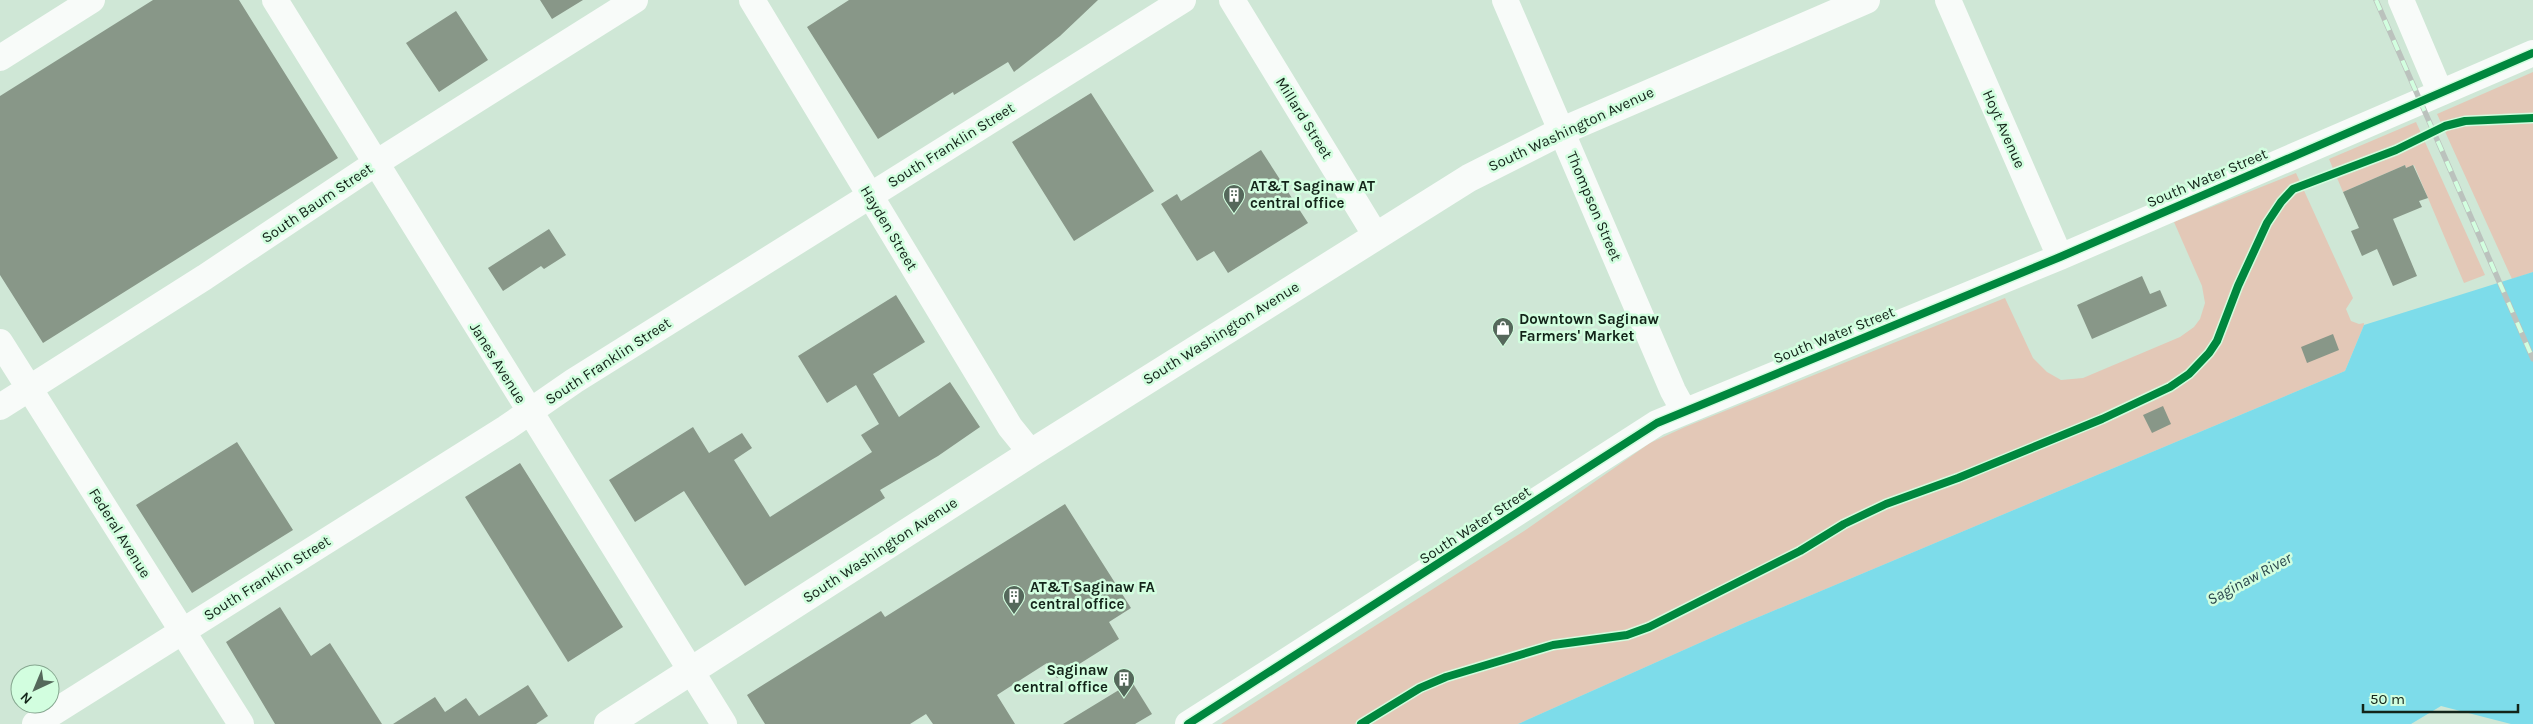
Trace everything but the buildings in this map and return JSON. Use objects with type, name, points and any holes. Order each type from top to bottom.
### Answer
[{"type":"main road","name":"South Washington Avenue","points":[[608,724],[1031,453],[1469,178],[1562,131],[1866,0]]},
{"type":"street","points":[[0,58],[92,0]]},
{"type":"street","name":"Janes Avenue","points":[[275,0],[724,724]]},
{"type":"street","name":"South Baum Street","points":[[0,407],[205,277],[376,163],[635,0]]},
{"type":"street","name":"Hayden Street","points":[[752,0],[1010,427],[1031,453]]},
{"type":"street","name":"South Franklin Street","points":[[35,724],[530,413],[574,381],[1183,0]]},
{"type":"street","name":"Millard Street","points":[[1232,0],[1376,236]]},
{"type":"street","name":"Thompson Street","points":[[1505,0],[1672,391],[1684,411]]},
{"type":"street","name":"Hoyt Avenue","points":[[1948,0],[2060,257]]},
{"type":"street","points":[[2401,0],[2440,92]]},
{"type":"street","name":"South Water Street","points":[[1188,724],[1657,423],[2060,257],[2533,53]]},
{"type":"street","name":"Federal Avenue","points":[[0,342],[241,724]]},
{"type":"shaded area","points":[[2533,72],[2533,272],[2512,279],[2437,114]]},
{"type":"shaded area","points":[[2416,122],[2485,275],[2464,283],[2414,165],[2406,168],[2405,165],[2343,192],[2329,159]]},
{"type":"shaded area","points":[[2296,173],[2353,298],[2346,309],[2351,321],[2359,324],[2364,323],[2345,371],[1742,624],[1518,724],[1221,724],[1527,529],[1650,443],[1685,427],[2005,298],[2033,358],[2047,372],[2061,380],[2083,378],[2180,337],[2194,327],[2200,319],[2205,303],[2202,286],[2174,222]]},
{"type":"water","name":"Saginaw River","points":[[2533,272],[2533,724],[2511,724],[2441,706],[2411,724],[1518,724],[1742,624],[2345,371],[2364,325]]},
{"type":"railway","points":[[2376,0],[2533,359]]},
{"type":"cycle path","points":[[1188,724],[1657,423],[2060,257],[2533,53]]},
{"type":"cycle path","points":[[1361,724],[1420,688],[1446,677],[1553,645],[1627,635],[1649,627],[1800,551],[1844,524],[1886,504],[1958,478],[2102,419],[2170,387],[2189,374],[2209,353],[2217,341],[2238,286],[2267,223],[2281,202],[2293,189],[2396,150],[2445,126],[2465,121],[2533,118]]},
{"type":"place","name":"AT&T Saginaw AT central office","points":[[1234,214]]},
{"type":"place","name":"Downtown Saginaw Farmers' Market","points":[[1503,347]]},
{"type":"place","name":"AT&T Saginaw FA central office","points":[[1014,615]]},
{"type":"place","name":"Saginaw central office","points":[[1124,698]]}]
